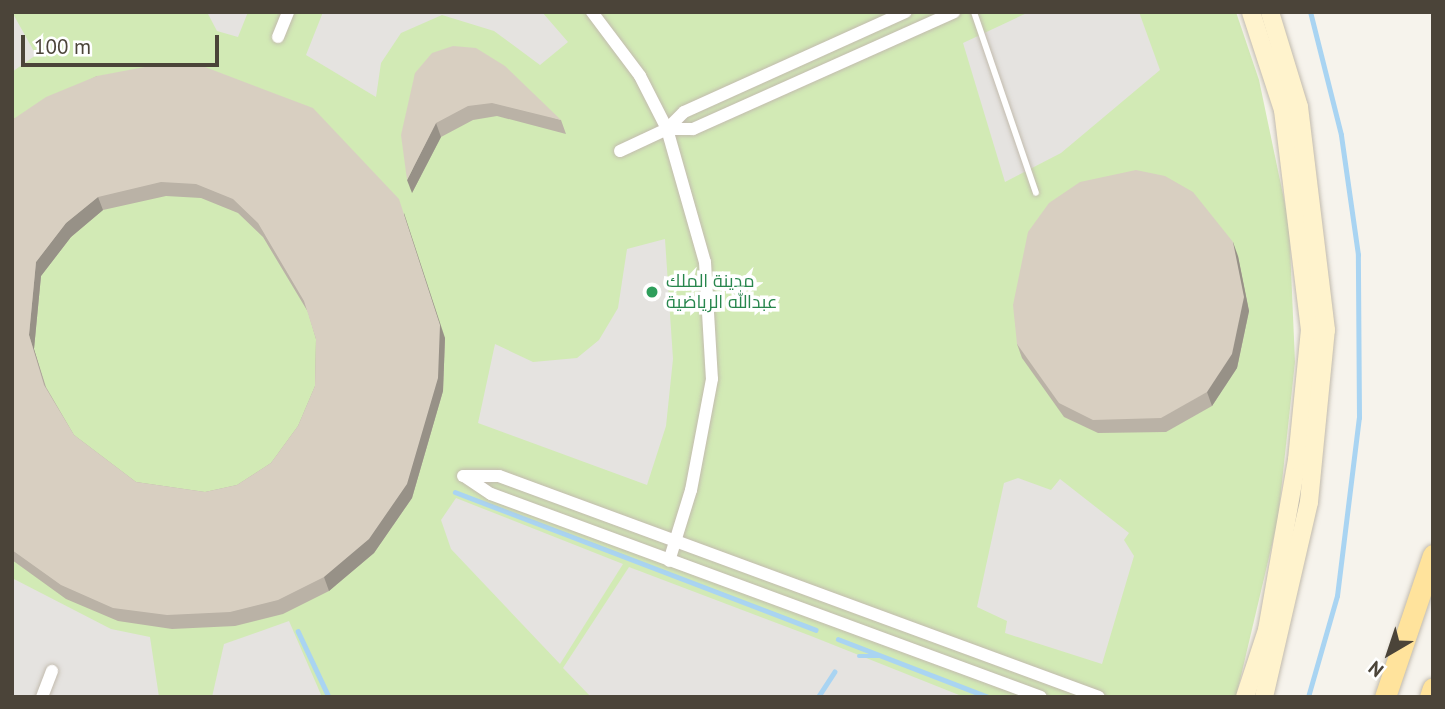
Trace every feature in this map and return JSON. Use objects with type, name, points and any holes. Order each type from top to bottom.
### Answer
[{"type":"main road","points":[[1245,697],[1267,630],[1295,473],[1310,330],[1283,110],[1251,12]]},
{"type":"main road","points":[[1264,697],[1309,502],[1326,330],[1299,107],[1270,12]]},
{"type":"main road","points":[[1385,697],[1433,555]]},
{"type":"main road","points":[[1430,697],[1433,688]]},
{"type":"street","points":[[278,37],[288,12]]},
{"type":"street","points":[[592,12],[640,76],[667,129],[705,262],[712,323],[704,434],[669,561]]},
{"type":"street","points":[[620,151],[667,129],[684,112],[905,12]]},
{"type":"street","points":[[667,129],[693,128],[954,12]]},
{"type":"street","points":[[1041,697],[491,494],[464,476],[499,476],[1099,697]]},
{"type":"street","points":[[42,697],[52,671]]},
{"type":"lane","points":[[974,12],[1035,193]]},
{"type":"green space","name":"مدينة الملك عبدالله الرياضية","points":[[12,12],[1236,12],[1259,80],[1289,223],[1295,362],[1278,519],[1236,697],[12,697]]},
{"type":"shaded area","points":[[12,12],[36,55],[12,72]]},
{"type":"shaded area","points":[[207,12],[248,12],[238,37],[217,31]]},
{"type":"shaded area","points":[[323,12],[542,12],[568,42],[540,65],[494,31],[442,15],[401,33],[381,63],[376,97],[306,55]]},
{"type":"shaded area","points":[[1029,12],[1139,12],[1160,70],[1061,153],[1005,182],[963,43]]},
{"type":"shaded area","points":[[665,239],[673,359],[666,426],[647,485],[478,423],[495,344],[533,362],[577,358],[599,340],[618,308],[627,249]]},
{"type":"shaded area","points":[[1018,478],[1051,490],[1060,479],[1129,533],[1124,540],[1134,556],[1102,664],[1005,633],[1007,621],[977,607],[1004,483]]},
{"type":"shaded area","points":[[456,498],[623,564],[560,664],[451,549],[441,520]]},
{"type":"shaded area","points":[[629,567],[964,697],[591,697],[563,668]]},
{"type":"shaded area","points":[[12,578],[111,629],[150,637],[159,697],[12,697]]},
{"type":"shaded area","points":[[289,621],[322,697],[212,697],[224,644]]},
{"type":"building","points":[[453,46],[476,48],[505,66],[561,120],[492,103],[468,106],[436,123],[407,180],[401,135],[415,73],[432,53]]},
{"type":"building","points":[[150,66],[205,67],[313,108],[399,199],[440,325],[438,378],[407,484],[369,539],[324,577],[278,600],[230,612],[167,615],[113,608],[61,585],[12,550],[12,120],[46,97],[97,76]],"holes":[[[161,182],[196,184],[233,199],[258,223],[304,301],[316,339],[315,386],[298,426],[271,463],[237,485],[205,492],[136,482],[74,435],[44,385],[29,335],[36,262],[66,223],[98,197]]]},
{"type":"building","points":[[1136,170],[1165,176],[1193,192],[1233,242],[1244,297],[1232,354],[1207,392],[1161,418],[1093,420],[1059,403],[1017,344],[1013,305],[1028,232],[1049,203],[1080,182]]},
{"type":"waterway","points":[[1308,697],[1337,596],[1359,418],[1358,255],[1341,135],[1310,12]]},
{"type":"waterway","points":[[455,492],[816,630]]},
{"type":"waterway","points":[[298,631],[329,697]]},
{"type":"waterway","points":[[838,639],[988,697]]},
{"type":"waterway","points":[[859,656],[879,656]]},
{"type":"waterway","points":[[818,697],[834,672]]},
{"type":"place","name":"مدينة الملك عبدالله الرياضية","points":[[652,292]]}]
